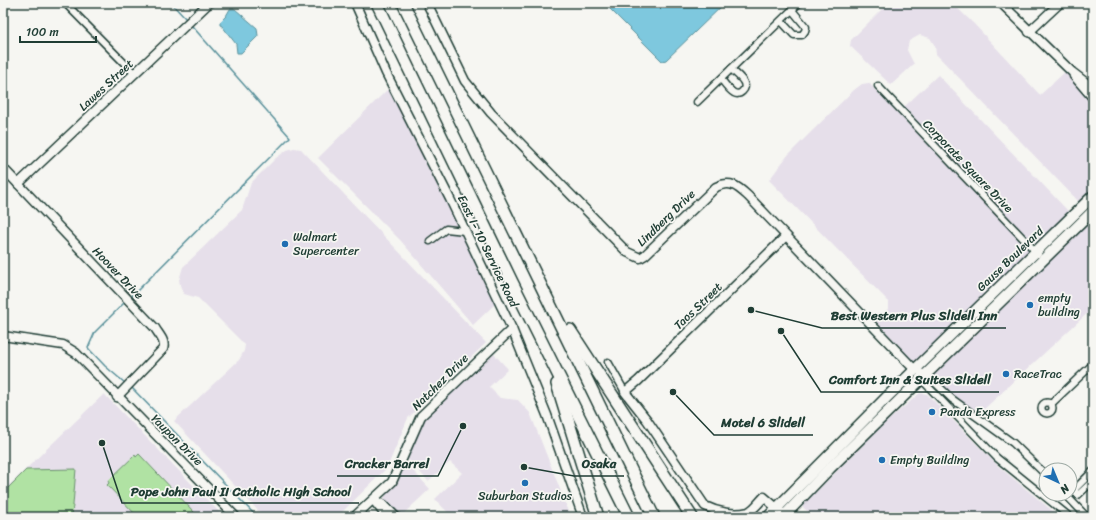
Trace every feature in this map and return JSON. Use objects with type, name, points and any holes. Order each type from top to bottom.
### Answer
[{"type":"highway","points":[[377,3],[629,517]]},
{"type":"highway","points":[[403,3],[654,517]]},
{"type":"highway","points":[[545,293],[692,517]]},
{"type":"highway","points":[[548,354],[598,517]]},
{"type":"main road","name":"Gause Boulevard","points":[[921,374],[1036,252],[1093,196]]},
{"type":"main road","name":"Gause Boulevard","points":[[768,517],[829,462],[1093,211]]},
{"type":"main road","name":"Gause Boulevard","points":[[785,516],[829,462]]},
{"type":"street","points":[[65,3],[135,74]]},
{"type":"street","name":"Lawes Street","points":[[18,184],[209,3]]},
{"type":"street","name":"East I- 10 Service Road","points":[[354,3],[386,72],[512,329],[547,415],[583,517]]},
{"type":"street","name":"Lindberg Drive","points":[[427,3],[465,81],[473,92],[491,113],[633,256],[640,258],[645,255],[706,196],[724,184],[731,183],[737,186],[921,374]]},
{"type":"street","points":[[697,102],[799,3]]},
{"type":"street","points":[[1001,3],[1029,32],[1072,72],[1093,88]]},
{"type":"street","points":[[1029,32],[1060,3]]},
{"type":"street","points":[[781,21],[794,34],[802,35],[806,27],[792,10]]},
{"type":"street","points":[[721,79],[734,93],[739,94],[743,91],[745,87],[744,82],[731,69]]},
{"type":"street","points":[[1072,72],[1076,80],[1093,98]]},
{"type":"street","name":"Corporate Square Drive","points":[[878,86],[1043,260]]},
{"type":"street","name":"Hoover Drive","points":[[3,168],[155,328],[164,340],[165,344],[163,349],[117,397]]},
{"type":"street","points":[[430,241],[446,230],[465,231]]},
{"type":"street","name":"Taos Street","points":[[625,392],[786,236]]},
{"type":"street","name":"Natchez Drive","points":[[354,517],[392,482],[421,416],[512,329]]},
{"type":"street","name":"Yaupon Drive","points":[[3,336],[63,345],[76,353],[117,397],[236,517]]},
{"type":"street","points":[[608,362],[625,392],[647,420],[705,506],[715,511],[736,513],[749,511],[764,497],[785,516]]},
{"type":"street","points":[[1051,404],[1093,364]]},
{"type":"street","points":[[921,374],[952,399],[1019,448],[1038,467]]},
{"type":"street","points":[[921,374],[997,458],[1070,517]]},
{"type":"street","points":[[1093,471],[1074,490],[1078,495],[1093,481]]},
{"type":"street","points":[[374,500],[387,517]]},
{"type":"street","points":[[374,500],[384,505],[396,517]]},
{"type":"street","points":[[1073,502],[1087,517]]},
{"type":"shaded area","points":[[888,3],[952,3],[974,24],[1040,95],[1065,72],[1093,102],[1093,192],[1081,204],[936,54],[935,46],[930,38],[920,35],[909,41],[907,50],[914,64],[891,85],[850,46],[851,40]]},
{"type":"shaded area","points":[[938,75],[1068,211],[1068,215],[1039,243],[1033,243],[904,107]]},
{"type":"shaded area","points":[[869,83],[1030,251],[918,362],[913,361],[876,321],[889,308],[889,302],[769,180],[788,155],[854,90],[862,84]]},
{"type":"shaded area","points":[[388,89],[428,163],[495,304],[473,325],[401,241],[318,158]]},
{"type":"shaded area","points":[[294,148],[301,149],[486,343],[408,418],[387,468],[337,517],[264,517],[174,421],[239,360],[244,351],[245,345],[198,298],[184,294],[179,280],[183,267],[242,210],[251,183],[276,158],[287,150]]},
{"type":"shaded area","points":[[1093,218],[1093,308],[982,411],[963,405],[935,378],[935,372]]},
{"type":"shaded area","points":[[494,354],[508,369],[489,387],[500,398],[518,400],[530,413],[571,517],[452,517],[435,499],[462,473],[450,462],[428,481],[406,457],[421,421]]},
{"type":"shaded area","points":[[920,393],[927,394],[998,466],[1038,499],[1038,502],[1042,502],[1060,517],[813,517],[802,506],[883,425]]},
{"type":"shaded area","points":[[104,394],[224,517],[3,517],[3,491]]},
{"type":"shaded area","points":[[405,462],[430,489],[400,517],[384,499],[386,494],[394,485]]},
{"type":"green space","points":[[139,454],[194,512],[191,517],[138,517],[107,485],[109,483],[108,481],[135,455],[136,457]]},
{"type":"green space","points":[[76,469],[72,517],[3,517],[3,493],[26,470]]},
{"type":"water","points":[[604,3],[725,3],[666,60],[662,61]]},
{"type":"water","points":[[230,9],[235,9],[257,28],[258,36],[241,53],[237,53],[236,44],[220,25],[220,22]]},
{"type":"waterway","points":[[171,3],[186,19]]},
{"type":"waterway","points":[[131,297],[290,137],[192,26]]},
{"type":"waterway","points":[[124,303],[95,332],[88,348],[105,366],[125,383]]},
{"type":"waterway","points":[[132,388],[257,517]]},
{"type":"place","name":"Walmart Supercenter","points":[[285,244]]},
{"type":"place","name":"empty building","points":[[1030,305]]},
{"type":"place","name":"Best Western Plus Slidell Inn","points":[[751,310]]},
{"type":"place","name":"Comfort Inn & Suites Slidell","points":[[781,331]]},
{"type":"place","name":"RaceTrac","points":[[1006,374]]},
{"type":"place","name":"Motel 6 Slidell","points":[[673,392]]},
{"type":"place","name":"Panda Express","points":[[932,412]]},
{"type":"place","name":"Cracker Barrel","points":[[463,426]]},
{"type":"place","name":"Pope John Paul II Catholic High School","points":[[102,443]]},
{"type":"place","name":"Empty Building","points":[[882,460]]},
{"type":"place","name":"Osaka","points":[[524,467]]},
{"type":"place","name":"Suburban Studios","points":[[525,483]]}]
